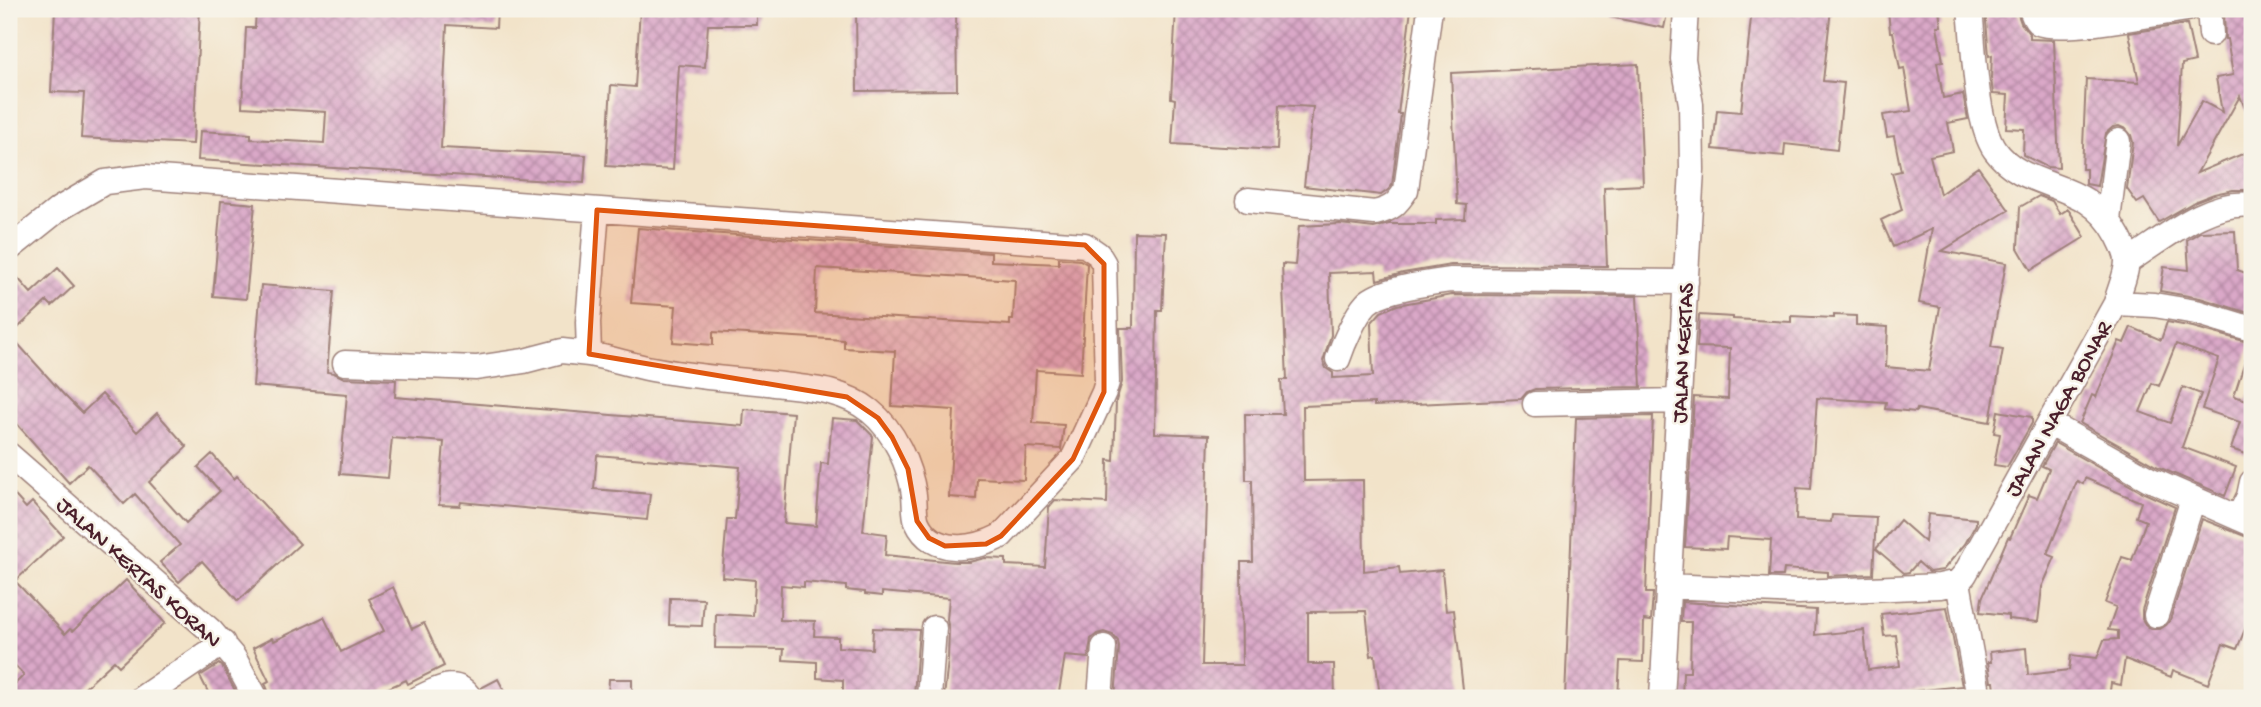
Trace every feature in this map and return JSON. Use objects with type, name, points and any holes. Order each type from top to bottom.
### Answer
[{"type":"street","points":[[1248,200],[1375,212],[1389,210],[1396,205],[1406,190],[1430,9]]},
{"type":"street","name":"JALAN KERTAS","points":[[1661,698],[1692,170],[1691,104],[1683,59],[1686,9]]},
{"type":"street","points":[[1970,9],[1982,124],[1993,148],[2006,163],[2092,203],[2108,220],[2124,248],[2127,262],[2204,212],[2238,203],[2252,205]]},
{"type":"street","points":[[2031,9],[2039,23],[2049,25],[2083,24],[2187,9]]},
{"type":"street","points":[[2209,9],[2211,34]]},
{"type":"street","points":[[2108,220],[2118,141]]},
{"type":"street","points":[[9,249],[60,209],[105,181],[145,177],[1086,245],[1098,254],[1104,264],[1107,382],[1073,459],[1001,536],[986,544],[965,547],[945,546],[929,538],[917,521],[908,469],[892,437],[878,418],[855,402],[828,390],[650,369],[589,354],[562,351],[524,361],[476,368],[345,363]]},
{"type":"street","points":[[589,354],[588,322],[597,210]]},
{"type":"street","name":"JALAN NAGA BONAR","points":[[1958,582],[1965,574],[2116,303],[2127,262]]},
{"type":"street","points":[[1338,359],[1365,305],[1374,297],[1422,284],[1451,281],[1686,282]]},
{"type":"street","points":[[2116,303],[2154,305],[2196,312],[2252,329]]},
{"type":"street","points":[[1535,404],[1679,401]]},
{"type":"street","points":[[2049,423],[2149,479],[2245,521],[2252,482]]},
{"type":"street","name":"JALAN KERTAS KORAN","points":[[9,455],[223,643],[256,698]]},
{"type":"street","points":[[2156,615],[2193,499]]},
{"type":"street","points":[[1668,586],[1798,592],[1940,586],[1958,582],[1979,698]]},
{"type":"street","points":[[929,698],[934,628]]},
{"type":"street","points":[[142,698],[223,643]]},
{"type":"street","points":[[1100,698],[1104,647]]},
{"type":"street","points":[[419,698],[454,685],[462,688],[470,698]]},
{"type":"highlighted area","points":[[597,210],[1085,245],[1104,264],[1104,392],[1073,459],[1001,536],[986,544],[945,546],[929,538],[917,521],[908,469],[892,437],[878,418],[847,397],[589,354]]},
{"type":"building","points":[[55,9],[200,9],[193,144],[81,138],[84,93],[51,92]]},
{"type":"building","points":[[256,9],[497,9],[496,28],[447,25],[441,148],[586,155],[584,183],[198,160],[200,131],[251,134],[251,139],[324,143],[326,112],[242,107],[246,28],[255,28]]},
{"type":"building","points":[[640,9],[757,9],[757,25],[708,25],[705,67],[679,65],[673,170],[606,166],[611,85],[635,87]]},
{"type":"building","points":[[856,9],[956,9],[957,90],[857,91]]},
{"type":"building","points":[[1176,9],[1249,12],[1249,9],[1411,9],[1392,185],[1388,190],[1381,195],[1304,186],[1313,107],[1279,105],[1277,150],[1172,144],[1175,99],[1171,98]]},
{"type":"building","points":[[1610,9],[1668,9],[1664,28],[1610,17]]},
{"type":"building","points":[[1752,9],[1831,9],[1823,81],[1844,83],[1837,150],[1785,144],[1784,156],[1713,149],[1717,110],[1741,112]]},
{"type":"building","points":[[1888,9],[1939,9],[1941,26],[1937,26],[1943,61],[1937,62],[1943,98],[1963,94],[1968,119],[1948,123],[1953,151],[1930,156],[1940,194],[1978,167],[2009,210],[1942,251],[2006,263],[1991,347],[2003,349],[1990,422],[1917,409],[1916,412],[1885,409],[1886,402],[1817,398],[1811,489],[1797,488],[1796,520],[1831,522],[1832,515],[1876,517],[1873,574],[1828,576],[1828,572],[1784,569],[1783,576],[1769,576],[1771,540],[1727,537],[1726,549],[1685,547],[1694,397],[1728,399],[1730,348],[1697,347],[1699,315],[1791,322],[1791,316],[1856,316],[1856,325],[1888,327],[1886,367],[1929,371],[1940,307],[1919,303],[1932,229],[1893,247],[1881,220],[1902,210],[1892,173],[1901,171],[1894,136],[1887,137],[1883,115],[1911,111],[1904,68],[1900,69],[1893,32],[1890,32]]},
{"type":"building","points":[[1985,9],[2016,9],[2030,39],[2054,40],[2059,168],[2047,167],[2023,155],[2024,129],[2006,128],[2008,95],[1993,94],[1992,55],[1989,56]]},
{"type":"building","points":[[2224,9],[2252,9],[2252,125],[2240,96],[2197,173],[2252,150],[2252,190],[2214,194],[2159,222],[2144,199],[2137,203],[2127,189],[2133,142],[2126,129],[2119,126],[2106,133],[2097,186],[2086,184],[2086,169],[2082,169],[2086,79],[2139,82],[2129,33],[2187,24],[2195,61],[2182,64],[2177,146],[2202,101],[2222,112],[2216,78],[2233,75],[2225,39]]},
{"type":"building","points":[[1638,64],[1643,185],[1604,187],[1607,266],[1451,265],[1377,280],[1376,271],[1329,273],[1331,335],[1323,361],[1326,368],[1333,373],[1333,378],[1373,376],[1371,323],[1381,312],[1397,305],[1452,295],[1637,296],[1641,387],[1535,389],[1527,392],[1521,399],[1374,406],[1374,403],[1303,406],[1304,481],[1363,480],[1364,571],[1399,567],[1400,574],[1442,570],[1446,611],[1454,610],[1464,698],[1380,698],[1375,655],[1371,656],[1366,611],[1308,612],[1308,664],[1334,664],[1335,698],[1115,698],[1118,641],[1113,635],[1104,632],[1091,639],[1088,658],[1065,656],[1058,698],[944,698],[949,598],[882,592],[882,596],[846,590],[846,586],[804,582],[804,587],[781,585],[780,620],[815,621],[814,636],[838,637],[838,647],[872,649],[873,628],[919,630],[914,695],[843,694],[843,680],[817,678],[817,662],[783,660],[784,649],[715,648],[716,614],[753,616],[755,580],[722,577],[727,519],[735,519],[740,467],[597,455],[594,489],[650,494],[647,520],[461,502],[460,506],[439,505],[444,442],[392,438],[388,478],[340,474],[347,394],[253,386],[261,285],[334,291],[327,372],[344,378],[396,380],[395,397],[743,426],[744,409],[793,413],[784,523],[816,526],[821,463],[828,464],[832,418],[857,420],[873,436],[863,531],[887,534],[885,555],[955,562],[985,558],[1006,559],[1006,565],[1045,567],[1049,507],[1055,500],[1107,503],[1108,460],[1114,461],[1116,401],[1122,382],[1120,328],[1133,328],[1134,232],[1166,233],[1162,310],[1157,310],[1155,433],[1209,435],[1202,665],[1242,665],[1241,562],[1253,562],[1252,480],[1246,480],[1245,414],[1283,414],[1281,380],[1287,380],[1282,264],[1295,265],[1299,226],[1340,224],[1374,228],[1389,224],[1436,224],[1436,220],[1465,219],[1466,205],[1457,204],[1451,73]]},
{"type":"building","points":[[2039,196],[2052,201],[2060,214],[2068,209],[2085,237],[2031,270],[2018,248],[2020,207]]},
{"type":"building","points":[[221,201],[255,204],[246,299],[213,296]]},
{"type":"building","points":[[638,228],[991,253],[991,261],[1059,264],[1059,258],[1080,260],[1087,264],[1081,373],[1036,370],[1033,423],[1064,425],[1061,449],[1026,447],[1024,480],[977,478],[976,499],[949,497],[954,410],[892,406],[895,351],[844,348],[844,340],[713,332],[713,345],[673,342],[676,306],[631,303]],"holes":[[[817,268],[1015,280],[1013,320],[1010,320],[1010,325],[815,313]]]},
{"type":"building","points":[[2235,231],[2237,270],[2252,275],[2252,314],[2200,298],[2160,291],[2164,267],[2189,270],[2187,240],[2200,232]]},
{"type":"building","points":[[9,268],[31,293],[58,268],[74,286],[52,306],[47,301],[10,335],[64,395],[82,413],[102,394],[137,432],[157,413],[187,447],[149,482],[186,523],[220,491],[198,467],[212,454],[234,479],[237,476],[300,544],[238,601],[202,561],[179,582],[160,562],[180,545],[135,494],[124,504],[88,465],[69,483],[9,415]]},
{"type":"building","points":[[2167,322],[2251,343],[2234,396],[2247,400],[2249,394],[2252,394],[2252,456],[2231,449],[2240,422],[2202,409],[2219,359],[2176,344],[2159,386],[2152,383],[2140,412],[2170,423],[2183,387],[2201,394],[2182,447],[2236,467],[2225,496],[2156,466],[2080,423],[2092,395],[2096,397],[2119,341],[2124,343],[2131,327],[2161,340]]},
{"type":"building","points":[[1998,411],[2032,417],[2032,423],[2007,467],[1994,465],[2000,434],[1994,433]]},
{"type":"building","points":[[1653,416],[1646,593],[1653,593],[1651,621],[1644,620],[1643,662],[1620,661],[1618,698],[1565,698],[1576,418]]},
{"type":"building","points":[[2055,443],[2142,492],[2175,507],[2142,610],[2142,619],[2151,629],[2160,629],[2170,620],[2202,519],[2252,539],[2252,612],[2237,649],[2223,644],[2208,684],[2173,670],[2171,677],[2125,659],[2121,685],[2111,683],[2109,698],[1996,698],[1988,662],[1991,662],[1990,652],[2026,648],[2028,675],[2069,670],[2071,655],[2097,658],[2104,640],[2118,639],[2118,631],[2108,630],[2116,607],[2105,603],[2122,557],[2132,560],[2146,521],[2136,517],[2141,502],[2085,478],[2083,484],[2077,481],[2047,554],[2055,557],[2042,587],[2038,622],[2008,619],[2008,615],[1980,612],[1982,598],[2029,495],[2037,498],[2049,469],[2042,466]]},
{"type":"building","points":[[9,489],[26,508],[32,502],[63,536],[15,581],[65,634],[70,629],[73,631],[126,580],[165,623],[119,666],[114,661],[74,698],[20,698],[11,688],[24,675],[9,659]]},
{"type":"building","points":[[1928,514],[1976,519],[1976,524],[1965,544],[1943,570],[1929,572],[1918,562],[1909,572],[1904,573],[1876,549],[1900,520],[1925,542]]},
{"type":"building","points":[[393,587],[412,629],[424,623],[444,666],[408,684],[406,680],[366,698],[271,698],[265,683],[269,681],[253,648],[324,617],[341,652],[384,631],[369,599]]},
{"type":"building","points":[[670,598],[704,599],[702,626],[669,625]]},
{"type":"building","points":[[1682,602],[1816,610],[1815,635],[1864,630],[1868,670],[1900,666],[1896,635],[1884,636],[1881,614],[1947,607],[1962,686],[1848,698],[1682,698],[1683,672],[1690,672],[1691,622],[1681,622]]},
{"type":"building","points":[[219,664],[239,698],[211,698],[200,676]]},
{"type":"building","points":[[498,679],[508,698],[485,698],[481,688]]},
{"type":"building","points":[[609,679],[632,679],[632,698],[608,698]]}]
